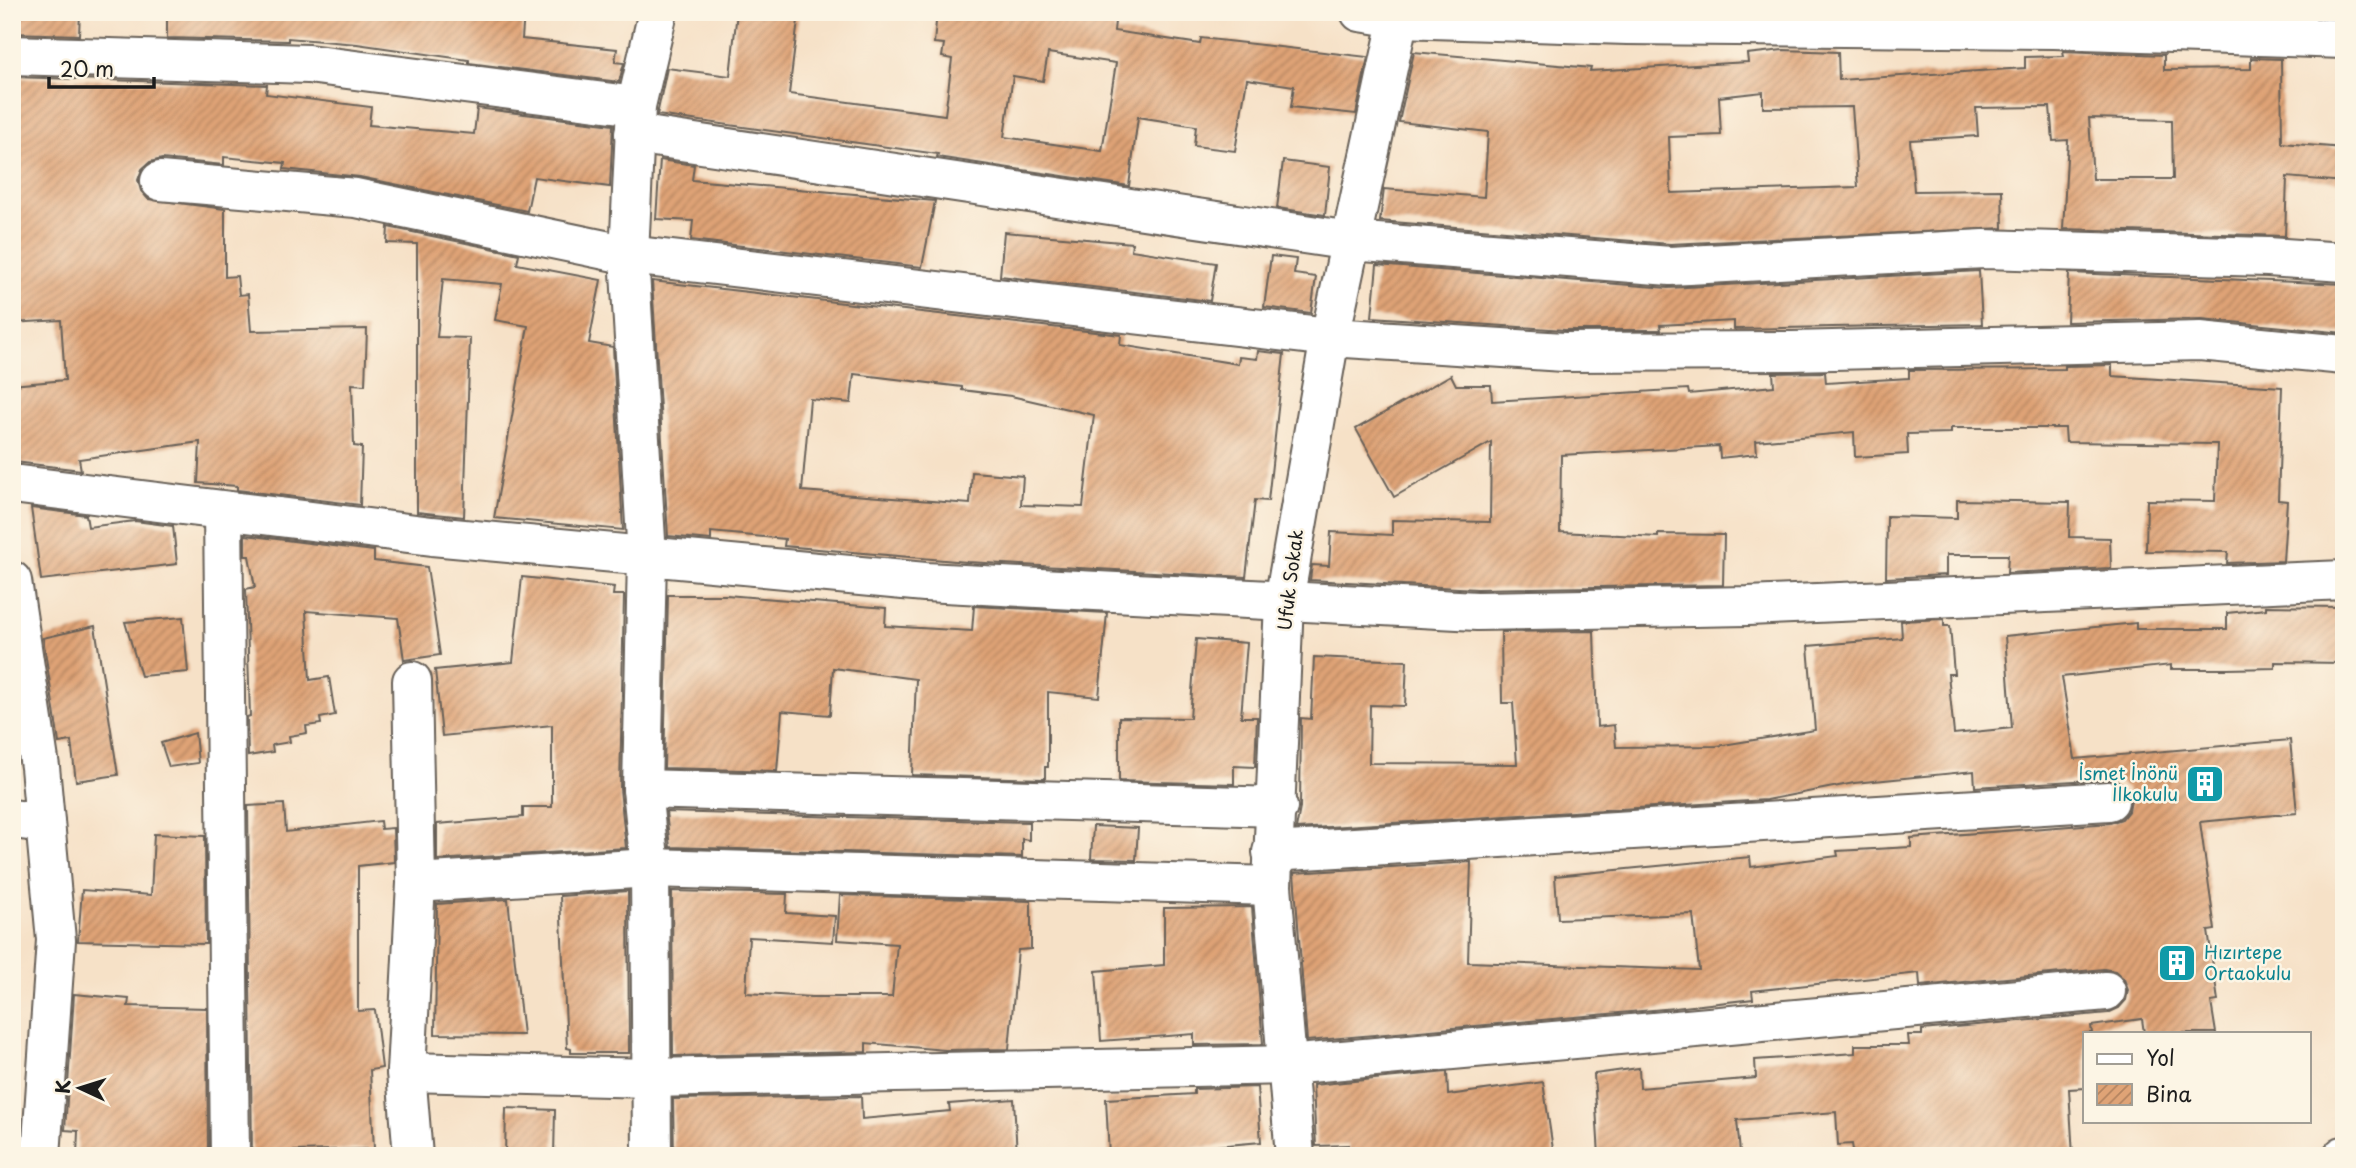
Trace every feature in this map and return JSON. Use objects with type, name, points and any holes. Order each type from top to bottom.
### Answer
[{"type":"street","points":[[652,1156],[650,868],[642,789],[647,557],[629,255],[635,120],[658,12]]},
{"type":"street","points":[[1360,12],[1627,25],[2054,29],[2344,39]]},
{"type":"street","name":"Ufuk Sokak","points":[[1294,1156],[1272,869],[1278,807],[1284,601],[1330,337],[1399,15]]},
{"type":"street","points":[[12,55],[308,64],[1351,240],[1670,265],[1984,249],[2268,257],[2344,262]]},
{"type":"street","points":[[160,181],[356,198],[629,255],[1330,337],[1564,352],[1792,351],[2200,341],[2344,355]]},
{"type":"street","points":[[12,484],[432,536],[925,582],[1477,611],[1748,606],[2344,580]]},
{"type":"street","points":[[223,511],[230,1156]]},
{"type":"street","points":[[12,582],[29,821],[56,940],[41,1156]]},
{"type":"street","points":[[412,681],[416,883],[407,1072],[413,1156]]},
{"type":"street","points":[[642,789],[1278,807]]},
{"type":"street","points":[[416,883],[650,868],[1272,869],[2109,801]]},
{"type":"street","points":[[407,1072],[650,1078],[1287,1065],[2106,991]]},
{"type":"building","points":[[12,12],[80,12],[79,35],[12,33]]},
{"type":"building","points":[[167,12],[524,12],[522,39],[617,49],[615,62],[624,63],[619,82],[469,63],[469,60],[357,44],[288,38],[288,41],[167,38]]},
{"type":"building","points":[[737,12],[799,12],[789,94],[945,115],[952,59],[942,57],[944,44],[934,43],[937,12],[1116,12],[1114,31],[1200,44],[1201,38],[1368,57],[1356,114],[1291,107],[1294,86],[1247,79],[1235,151],[1194,146],[1196,126],[1138,117],[1129,186],[937,157],[938,154],[657,115],[667,68],[730,76]],"holes":[[[1048,53],[1116,63],[1102,151],[1004,137],[1013,76],[1043,81]]]},
{"type":"building","points":[[1783,50],[1838,52],[1839,80],[2025,68],[2025,57],[2064,56],[2063,51],[2164,55],[2164,70],[2251,69],[2251,58],[2281,59],[2282,143],[2344,148],[2344,182],[2287,177],[2285,236],[2063,229],[2068,140],[2053,141],[2050,107],[1976,108],[1978,136],[1910,140],[1914,191],[2002,190],[2003,228],[1670,244],[1380,221],[1384,189],[1484,197],[1488,132],[1399,122],[1414,52],[1591,68],[1590,71],[1748,62],[1747,54]],"holes":[[[1763,92],[1763,108],[1852,107],[1858,187],[1671,193],[1669,137],[1721,135],[1719,97]],[[2089,118],[2172,120],[2173,179],[2093,179]]]},
{"type":"building","points":[[12,77],[267,85],[266,94],[371,107],[369,125],[474,134],[477,108],[613,125],[610,187],[534,177],[527,211],[360,177],[284,169],[285,163],[224,157],[224,165],[162,159],[150,162],[142,169],[138,180],[141,191],[148,199],[225,209],[225,277],[237,276],[239,295],[248,294],[251,331],[367,329],[365,385],[352,384],[354,446],[362,447],[360,505],[237,490],[237,486],[198,483],[200,442],[79,459],[81,470],[12,462],[12,385],[65,380],[61,320],[12,323]]},
{"type":"building","points":[[660,160],[694,165],[692,180],[935,201],[922,267],[691,240],[693,221],[656,219]]},
{"type":"building","points":[[1283,161],[1330,167],[1325,215],[1277,208]]},
{"type":"building","points":[[388,227],[519,254],[517,264],[601,280],[589,343],[613,347],[623,530],[494,518],[528,326],[495,320],[502,284],[443,279],[437,337],[470,338],[464,517],[417,512],[417,244],[387,243]]},
{"type":"building","points":[[1004,232],[1132,243],[1131,250],[1216,263],[1210,301],[1000,276]]},
{"type":"building","points":[[1271,256],[1296,259],[1294,274],[1316,277],[1311,313],[1264,307]]},
{"type":"building","points":[[1377,265],[1668,288],[1979,271],[1982,324],[1734,329],[1734,321],[1660,325],[1661,330],[1565,330],[1372,317]]},
{"type":"building","points":[[2069,273],[2344,284],[2344,333],[2202,319],[2067,322]]},
{"type":"building","points":[[652,281],[1121,335],[1120,345],[1238,364],[1239,357],[1257,359],[1258,351],[1284,354],[1268,501],[1255,500],[1246,577],[967,562],[784,546],[785,539],[711,532],[711,540],[668,536]],"holes":[[[854,374],[962,387],[962,390],[1011,396],[1094,415],[1083,507],[1021,505],[1023,476],[972,472],[970,504],[802,491],[810,399],[851,403]]]},
{"type":"building","points":[[2112,365],[2112,376],[2282,387],[2278,500],[2287,501],[2283,561],[2227,563],[2228,552],[2146,551],[2147,500],[2215,501],[2217,444],[2066,442],[2065,428],[1951,428],[1951,433],[1907,434],[1908,454],[1855,457],[1854,432],[1756,441],[1757,454],[1720,458],[1719,446],[1561,455],[1560,532],[1658,537],[1658,534],[1724,535],[1723,585],[1477,589],[1310,580],[1312,565],[1329,566],[1331,532],[1392,535],[1392,520],[1490,522],[1491,442],[1394,497],[1356,429],[1451,375],[1456,385],[1491,385],[1492,401],[1688,389],[1689,394],[1774,386],[1773,373],[1825,372],[1826,383],[1909,378],[1909,370],[2065,369],[2065,366]]},
{"type":"building","points":[[1957,500],[2070,502],[2069,537],[2110,538],[2111,568],[2007,573],[2008,555],[1946,555],[1946,575],[1886,578],[1887,516],[1957,518]]},
{"type":"building","points":[[31,508],[86,515],[88,527],[135,521],[173,526],[177,564],[41,580]]},
{"type":"building","points":[[245,535],[374,551],[374,561],[427,567],[440,655],[404,660],[398,618],[306,611],[310,680],[329,677],[335,715],[320,718],[321,724],[306,726],[307,733],[289,736],[290,742],[272,745],[273,752],[248,756],[247,717],[250,716],[246,589],[255,587],[249,556],[245,556]]},
{"type":"building","points":[[522,577],[614,587],[613,595],[624,595],[620,789],[626,848],[437,860],[437,824],[523,817],[523,807],[552,807],[552,725],[442,736],[435,670],[513,662]]},
{"type":"building","points":[[668,595],[726,595],[886,608],[885,626],[972,631],[974,606],[1107,613],[1099,697],[1048,692],[1048,767],[1045,767],[1045,779],[912,775],[916,679],[833,668],[830,715],[782,711],[777,771],[664,768]]},
{"type":"building","points":[[2266,606],[2342,607],[2341,663],[2275,662],[2275,668],[2228,669],[2171,669],[2171,665],[2062,677],[2075,759],[2290,740],[2297,813],[2200,822],[2215,930],[2208,931],[2218,1001],[2211,1002],[2216,1032],[2144,1032],[2142,1019],[2091,1026],[2092,1032],[2083,1032],[2083,1088],[2069,1089],[2073,1156],[1854,1156],[1852,1144],[1838,1145],[1836,1112],[1737,1120],[1740,1153],[1599,1156],[1594,1074],[1639,1068],[1640,1088],[1756,1078],[1755,1060],[1855,1053],[1855,1045],[1909,1045],[1908,1035],[1922,1035],[1922,1030],[2108,1013],[2119,1008],[2126,1000],[2128,990],[2124,979],[2115,971],[2104,969],[1920,986],[1919,973],[1752,991],[1753,999],[1675,1008],[1307,1041],[1294,873],[1471,862],[1468,962],[1699,970],[1693,914],[1558,919],[1555,876],[1750,857],[1751,867],[1838,856],[1837,851],[1911,847],[1911,838],[2110,823],[2122,819],[2129,810],[2131,800],[2127,788],[2118,781],[2108,779],[1975,787],[1974,771],[1854,783],[1766,800],[1296,829],[1300,808],[1301,718],[1311,719],[1314,657],[1407,661],[1405,706],[1370,705],[1369,763],[1517,764],[1513,703],[1502,703],[1501,632],[1594,631],[1597,727],[1614,725],[1616,747],[1717,746],[1815,730],[1808,646],[1902,638],[1901,621],[1944,619],[1944,626],[1950,626],[1954,674],[1948,674],[1954,734],[2012,728],[2005,636],[2136,623],[2136,629],[2227,629],[2227,613],[2266,609]]},
{"type":"building","points":[[183,617],[188,672],[141,676],[125,622]]},
{"type":"building","points":[[95,626],[118,775],[76,781],[71,741],[59,743],[43,638]]},
{"type":"building","points":[[1196,639],[1247,643],[1241,717],[1257,717],[1255,767],[1234,766],[1234,784],[1119,781],[1119,717],[1190,718]]},
{"type":"building","points":[[195,733],[198,763],[169,767],[161,743]]},
{"type":"building","points":[[284,804],[286,832],[380,821],[381,829],[393,828],[394,862],[358,866],[358,1011],[375,1010],[382,1068],[370,1070],[374,1149],[294,1151],[295,1156],[252,1156],[248,806]]},
{"type":"building","points":[[666,812],[1029,822],[1029,840],[1022,839],[1022,857],[670,847]]},
{"type":"building","points":[[1093,826],[1138,828],[1136,860],[1091,859]]},
{"type":"building","points":[[154,834],[205,836],[206,944],[78,941],[82,890],[151,895]]},
{"type":"building","points":[[628,891],[629,1053],[571,1053],[571,1049],[567,1048],[560,896]]},
{"type":"building","points":[[672,891],[787,894],[786,913],[835,916],[833,942],[749,937],[746,993],[811,997],[892,997],[897,944],[837,940],[840,895],[1031,901],[1031,949],[1018,950],[1009,1049],[945,1050],[866,1043],[866,1052],[673,1056]]},
{"type":"building","points":[[508,899],[523,1035],[435,1034],[437,904]]},
{"type":"building","points":[[1252,907],[1263,1044],[1194,1045],[1194,1034],[1101,1041],[1096,971],[1164,965],[1164,908]]},
{"type":"building","points":[[74,994],[129,999],[128,1006],[207,1008],[208,1156],[77,1156],[78,1131],[65,1130]]},
{"type":"building","points":[[1447,1072],[1448,1095],[1543,1082],[1554,1156],[1348,1156],[1348,1145],[1316,1146],[1313,1085]]},
{"type":"building","points":[[1257,1087],[1261,1142],[1171,1150],[1170,1156],[1109,1156],[1106,1099],[1194,1094],[1194,1089]]},
{"type":"building","points":[[861,1096],[862,1119],[950,1111],[949,1104],[1014,1099],[1017,1156],[674,1156],[673,1099]]},
{"type":"building","points":[[506,1108],[555,1110],[554,1156],[505,1156]]},
{"type":"place","name":"İsmet İnönü İlkokulu","points":[[2205,784]]},
{"type":"place","name":"Hızırtepe Ortaokulu","points":[[2177,963]]}]
